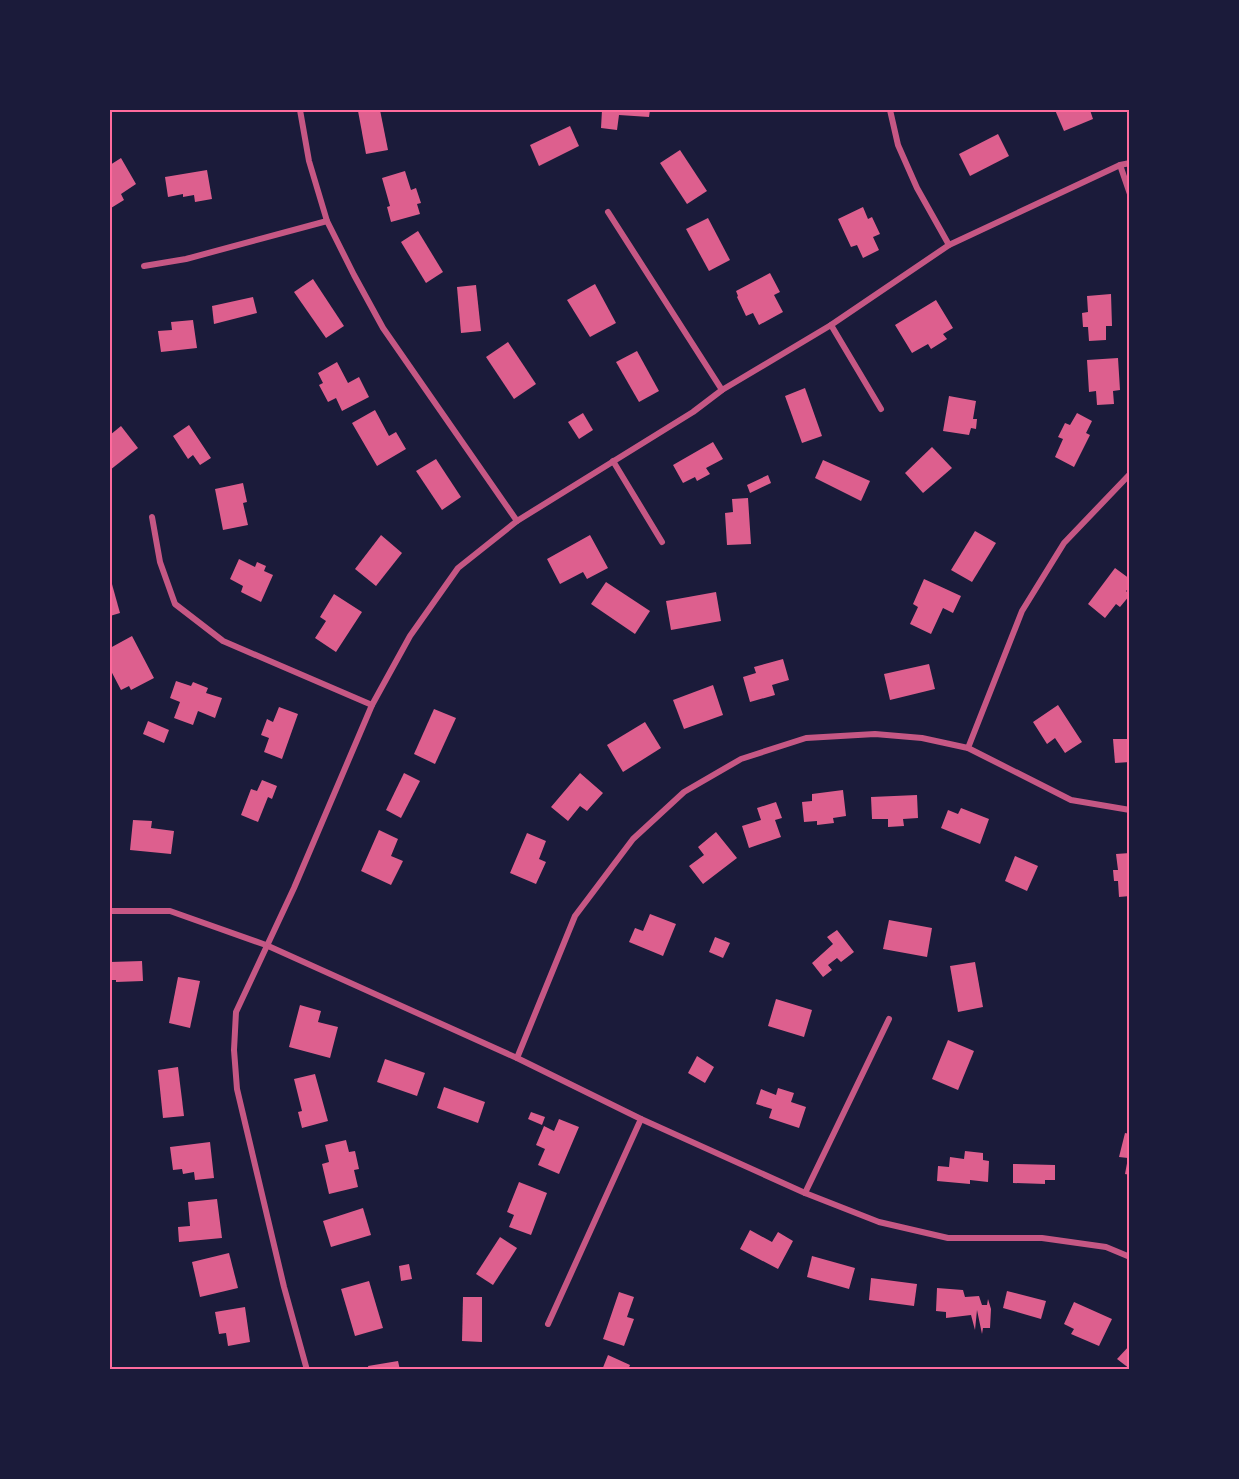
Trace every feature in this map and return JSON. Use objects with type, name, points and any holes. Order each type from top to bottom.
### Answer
[{"type":"street","points":[[300,110],[309,160],[327,221],[383,328],[517,521]]},
{"type":"street","points":[[890,110],[898,145],[917,188],[949,245]]},
{"type":"street","points":[[307,1370],[284,1287],[237,1089],[234,1050],[236,1012],[294,888],[372,705],[410,636],[458,568],[517,521],[693,412],[722,390],[831,325],[949,245],[1120,165],[1130,163]]},
{"type":"street","points":[[1120,165],[1130,194]]},
{"type":"street","points":[[608,212],[722,390]]},
{"type":"street","points":[[144,266],[186,259],[327,221]]},
{"type":"street","points":[[831,325],[881,409]]},
{"type":"street","points":[[614,461],[662,542]]},
{"type":"street","points":[[968,748],[1022,611],[1064,543],[1130,474]]},
{"type":"street","points":[[152,517],[160,562],[175,604],[223,641],[372,705]]},
{"type":"street","points":[[517,1058],[575,916],[633,839],[684,792],[741,759],[806,738],[875,734],[922,738],[968,748],[1071,800],[1130,810]]},
{"type":"street","points":[[110,911],[170,911],[266,945],[517,1058],[641,1119],[805,1193],[879,1222],[948,1238],[1042,1238],[1106,1247],[1130,1257]]},
{"type":"street","points":[[805,1193],[889,1019]]},
{"type":"street","points":[[548,1324],[641,1119]]},
{"type":"building","points":[[380,110],[388,150],[366,154],[358,111]]},
{"type":"building","points":[[602,110],[650,110],[649,117],[619,115],[617,130],[601,128]]},
{"type":"building","points":[[1055,110],[1090,110],[1093,119],[1064,131]]},
{"type":"building","points":[[570,126],[579,146],[539,166],[530,145]]},
{"type":"building","points":[[998,134],[1009,156],[970,176],[959,154]]},
{"type":"building","points":[[680,150],[707,191],[687,204],[660,163]]},
{"type":"building","points":[[121,158],[136,184],[121,194],[124,200],[111,208],[110,165]]},
{"type":"building","points":[[207,170],[212,199],[195,202],[194,195],[183,197],[183,194],[168,197],[165,177]]},
{"type":"building","points":[[405,171],[411,190],[416,188],[421,203],[417,204],[420,214],[391,222],[387,207],[390,206],[382,178]]},
{"type":"building","points":[[863,207],[868,219],[872,217],[880,234],[873,237],[879,250],[863,258],[857,245],[851,247],[838,219]]},
{"type":"building","points":[[708,218],[730,260],[709,271],[686,229]]},
{"type":"building","points":[[418,231],[443,272],[426,283],[401,242]]},
{"type":"building","points":[[770,273],[780,292],[774,295],[783,312],[759,325],[753,313],[746,316],[736,291]]},
{"type":"building","points":[[313,279],[344,326],[326,338],[294,292]]},
{"type":"building","points":[[595,284],[616,323],[590,337],[567,300]]},
{"type":"building","points":[[476,285],[481,331],[461,333],[457,287]]},
{"type":"building","points":[[1111,294],[1112,326],[1106,326],[1106,340],[1089,341],[1088,327],[1083,327],[1082,313],[1088,312],[1087,296]]},
{"type":"building","points":[[253,297],[257,313],[214,324],[212,306]]},
{"type":"building","points":[[936,300],[953,328],[943,334],[947,339],[931,349],[928,344],[912,353],[895,325]]},
{"type":"building","points":[[193,320],[197,348],[161,352],[158,331],[172,330],[171,322]]},
{"type":"building","points":[[508,342],[536,384],[514,399],[486,357]]},
{"type":"building","points":[[637,351],[659,391],[639,402],[616,362]]},
{"type":"building","points":[[1118,358],[1120,390],[1113,391],[1114,404],[1097,405],[1096,391],[1089,392],[1087,360]]},
{"type":"building","points":[[337,362],[348,383],[359,377],[369,397],[342,411],[336,398],[328,402],[319,385],[323,383],[318,373]]},
{"type":"building","points":[[805,388],[822,436],[802,443],[785,396]]},
{"type":"building","points":[[949,396],[976,401],[973,419],[977,419],[976,429],[971,428],[969,435],[943,431]]},
{"type":"building","points":[[375,410],[389,436],[396,432],[406,449],[377,466],[352,423]]},
{"type":"building","points":[[583,413],[593,430],[579,439],[568,422]]},
{"type":"building","points":[[1077,413],[1092,421],[1086,433],[1090,435],[1074,467],[1055,457],[1063,439],[1058,437],[1065,423],[1070,425]]},
{"type":"building","points":[[189,425],[211,458],[200,465],[193,455],[188,459],[173,436]]},
{"type":"building","points":[[121,426],[138,448],[110,470],[110,435]]},
{"type":"building","points":[[713,442],[723,459],[706,468],[710,474],[697,481],[695,477],[683,483],[673,465]]},
{"type":"building","points":[[932,447],[952,468],[923,493],[905,473]]},
{"type":"building","points":[[436,459],[461,497],[442,510],[416,471]]},
{"type":"building","points":[[823,460],[870,481],[861,501],[815,478]]},
{"type":"building","points":[[768,475],[771,483],[750,493],[747,485]]},
{"type":"building","points":[[243,483],[247,502],[243,503],[248,525],[223,530],[215,489]]},
{"type":"building","points":[[748,498],[751,544],[727,545],[725,513],[733,512],[732,499]]},
{"type":"building","points":[[975,531],[996,543],[972,582],[951,570]]},
{"type":"building","points":[[381,535],[402,553],[376,586],[355,569]]},
{"type":"building","points":[[590,535],[608,568],[587,579],[583,572],[560,584],[547,559]]},
{"type":"building","points":[[239,559],[255,567],[257,562],[266,566],[264,571],[273,575],[261,602],[241,592],[243,586],[230,579]]},
{"type":"building","points":[[1115,568],[1130,579],[1130,587],[1126,591],[1130,595],[1120,607],[1116,604],[1105,618],[1088,604]]},
{"type":"building","points":[[110,577],[120,613],[110,616]]},
{"type":"building","points":[[924,579],[961,596],[953,613],[943,608],[931,634],[910,624],[918,607],[913,604]]},
{"type":"building","points":[[606,582],[650,611],[635,634],[591,604]]},
{"type":"building","points":[[716,592],[721,621],[671,630],[666,601]]},
{"type":"building","points":[[334,594],[362,612],[336,652],[315,638],[326,621],[320,617]]},
{"type":"building","points":[[132,636],[154,678],[131,690],[129,686],[121,690],[110,669],[110,648]]},
{"type":"building","points":[[783,659],[789,680],[772,685],[775,695],[750,702],[743,677],[756,673],[754,667]]},
{"type":"building","points":[[929,664],[935,689],[890,700],[884,674]]},
{"type":"building","points":[[176,681],[191,686],[193,682],[208,688],[206,693],[222,698],[215,718],[198,711],[193,725],[174,718],[180,702],[170,698]]},
{"type":"building","points":[[713,685],[723,715],[684,729],[673,700]]},
{"type":"building","points":[[1058,705],[1082,742],[1065,753],[1055,738],[1047,744],[1033,722]]},
{"type":"building","points":[[279,707],[298,714],[282,759],[264,752],[269,738],[261,735],[267,719],[273,722]]},
{"type":"building","points":[[434,709],[456,718],[435,764],[414,754]]},
{"type":"building","points":[[148,721],[169,730],[164,743],[143,734]]},
{"type":"building","points":[[645,722],[661,748],[623,772],[607,745]]},
{"type":"building","points":[[1113,739],[1130,739],[1130,762],[1115,763]]},
{"type":"building","points":[[404,773],[420,781],[401,818],[386,810]]},
{"type":"building","points":[[580,773],[603,793],[587,811],[580,806],[568,821],[551,807]]},
{"type":"building","points":[[262,780],[277,786],[272,799],[268,797],[258,822],[241,815],[251,789],[257,791]]},
{"type":"building","points":[[843,790],[846,816],[833,818],[834,823],[817,825],[817,821],[804,822],[802,802],[812,801],[812,794]]},
{"type":"building","points":[[917,795],[918,818],[903,819],[904,826],[888,827],[888,819],[872,819],[871,797]]},
{"type":"building","points":[[776,802],[782,818],[775,820],[781,837],[749,848],[742,826],[761,820],[757,808]]},
{"type":"building","points":[[961,808],[989,819],[980,844],[941,828],[948,810],[958,814]]},
{"type":"building","points":[[133,820],[152,821],[151,828],[174,831],[171,854],[130,850]]},
{"type":"building","points":[[379,830],[398,839],[391,856],[403,861],[391,885],[361,871]]},
{"type":"building","points":[[716,832],[737,858],[703,884],[689,866],[704,855],[698,847]]},
{"type":"building","points":[[527,833],[546,841],[539,859],[546,862],[536,884],[510,873]]},
{"type":"building","points":[[1130,853],[1130,896],[1119,897],[1118,881],[1114,881],[1113,870],[1118,870],[1116,854]]},
{"type":"building","points":[[1015,856],[1038,866],[1027,891],[1005,881]]},
{"type":"building","points":[[650,914],[676,924],[663,956],[629,942],[635,928],[643,931]]},
{"type":"building","points":[[889,920],[932,928],[927,957],[883,949]]},
{"type":"building","points":[[837,930],[854,952],[841,962],[837,958],[828,965],[832,970],[823,977],[812,963],[833,944],[827,937]]},
{"type":"building","points":[[715,937],[730,943],[723,958],[709,952]]},
{"type":"building","points":[[142,961],[143,981],[116,982],[116,980],[110,980],[110,962]]},
{"type":"building","points":[[975,962],[983,1007],[958,1012],[950,966]]},
{"type":"building","points":[[178,977],[200,981],[190,1028],[169,1023]]},
{"type":"building","points":[[776,999],[812,1010],[804,1037],[768,1026]]},
{"type":"building","points":[[300,1005],[321,1011],[318,1022],[338,1027],[330,1058],[289,1047]]},
{"type":"building","points":[[948,1040],[974,1051],[958,1090],[932,1079]]},
{"type":"building","points":[[697,1056],[714,1067],[705,1083],[688,1073]]},
{"type":"building","points":[[385,1059],[425,1073],[417,1096],[377,1082]]},
{"type":"building","points":[[178,1067],[184,1116],[163,1118],[158,1070]]},
{"type":"building","points":[[315,1074],[328,1121],[302,1128],[298,1112],[302,1111],[294,1079]]},
{"type":"building","points":[[444,1087],[485,1102],[478,1123],[437,1108]]},
{"type":"building","points":[[778,1088],[794,1093],[791,1102],[806,1107],[799,1128],[769,1118],[772,1109],[756,1104],[761,1089],[776,1095]]},
{"type":"building","points":[[531,1112],[545,1117],[542,1125],[528,1119]]},
{"type":"building","points":[[559,1119],[579,1127],[559,1174],[538,1165],[545,1149],[536,1145],[544,1126],[554,1131]]},
{"type":"building","points":[[1125,1133],[1130,1134],[1130,1175],[1125,1174],[1128,1158],[1119,1157]]},
{"type":"building","points":[[346,1140],[349,1152],[355,1151],[359,1169],[354,1170],[358,1187],[329,1194],[322,1164],[329,1162],[325,1145]]},
{"type":"building","points":[[210,1142],[214,1178],[195,1180],[194,1172],[183,1174],[182,1169],[173,1170],[170,1147]]},
{"type":"building","points":[[965,1151],[983,1153],[983,1160],[989,1161],[988,1182],[970,1180],[970,1184],[937,1181],[938,1166],[949,1167],[950,1157],[964,1159]]},
{"type":"building","points":[[1013,1164],[1055,1165],[1055,1180],[1045,1180],[1045,1184],[1013,1183]]},
{"type":"building","points":[[519,1182],[547,1193],[531,1235],[509,1227],[514,1215],[507,1212]]},
{"type":"building","points":[[217,1199],[222,1238],[179,1242],[178,1227],[190,1226],[188,1202]]},
{"type":"building","points":[[363,1208],[371,1235],[331,1247],[323,1221]]},
{"type":"building","points":[[750,1230],[772,1242],[778,1232],[793,1241],[778,1269],[740,1249]]},
{"type":"building","points":[[500,1237],[517,1248],[493,1285],[476,1274]]},
{"type":"building","points":[[229,1253],[238,1288],[200,1297],[192,1262]]},
{"type":"building","points":[[812,1256],[855,1268],[849,1289],[807,1277]]},
{"type":"building","points":[[409,1264],[412,1279],[401,1281],[399,1266]]},
{"type":"building","points":[[871,1278],[917,1284],[914,1306],[869,1300]]},
{"type":"building","points":[[369,1281],[383,1328],[355,1336],[341,1289]]},
{"type":"building","points":[[937,1288],[963,1290],[965,1297],[979,1296],[982,1305],[987,1305],[988,1299],[991,1309],[990,1328],[983,1328],[982,1334],[977,1310],[975,1330],[971,1315],[946,1318],[946,1312],[936,1311]]},
{"type":"building","points":[[1007,1291],[1046,1301],[1041,1319],[1003,1308]]},
{"type":"building","points":[[619,1292],[634,1297],[627,1317],[634,1319],[624,1346],[603,1339]]},
{"type":"building","points":[[463,1297],[482,1297],[482,1342],[462,1341]]},
{"type":"building","points":[[1074,1302],[1112,1319],[1099,1346],[1071,1334],[1074,1329],[1064,1324]]},
{"type":"building","points":[[245,1307],[250,1342],[228,1346],[226,1333],[219,1334],[215,1312]]},
{"type":"building","points":[[1130,1345],[1130,1369],[1117,1359]]},
{"type":"building","points":[[608,1355],[630,1365],[628,1370],[602,1370]]},
{"type":"building","points":[[398,1361],[400,1370],[369,1370],[368,1366]]}]
